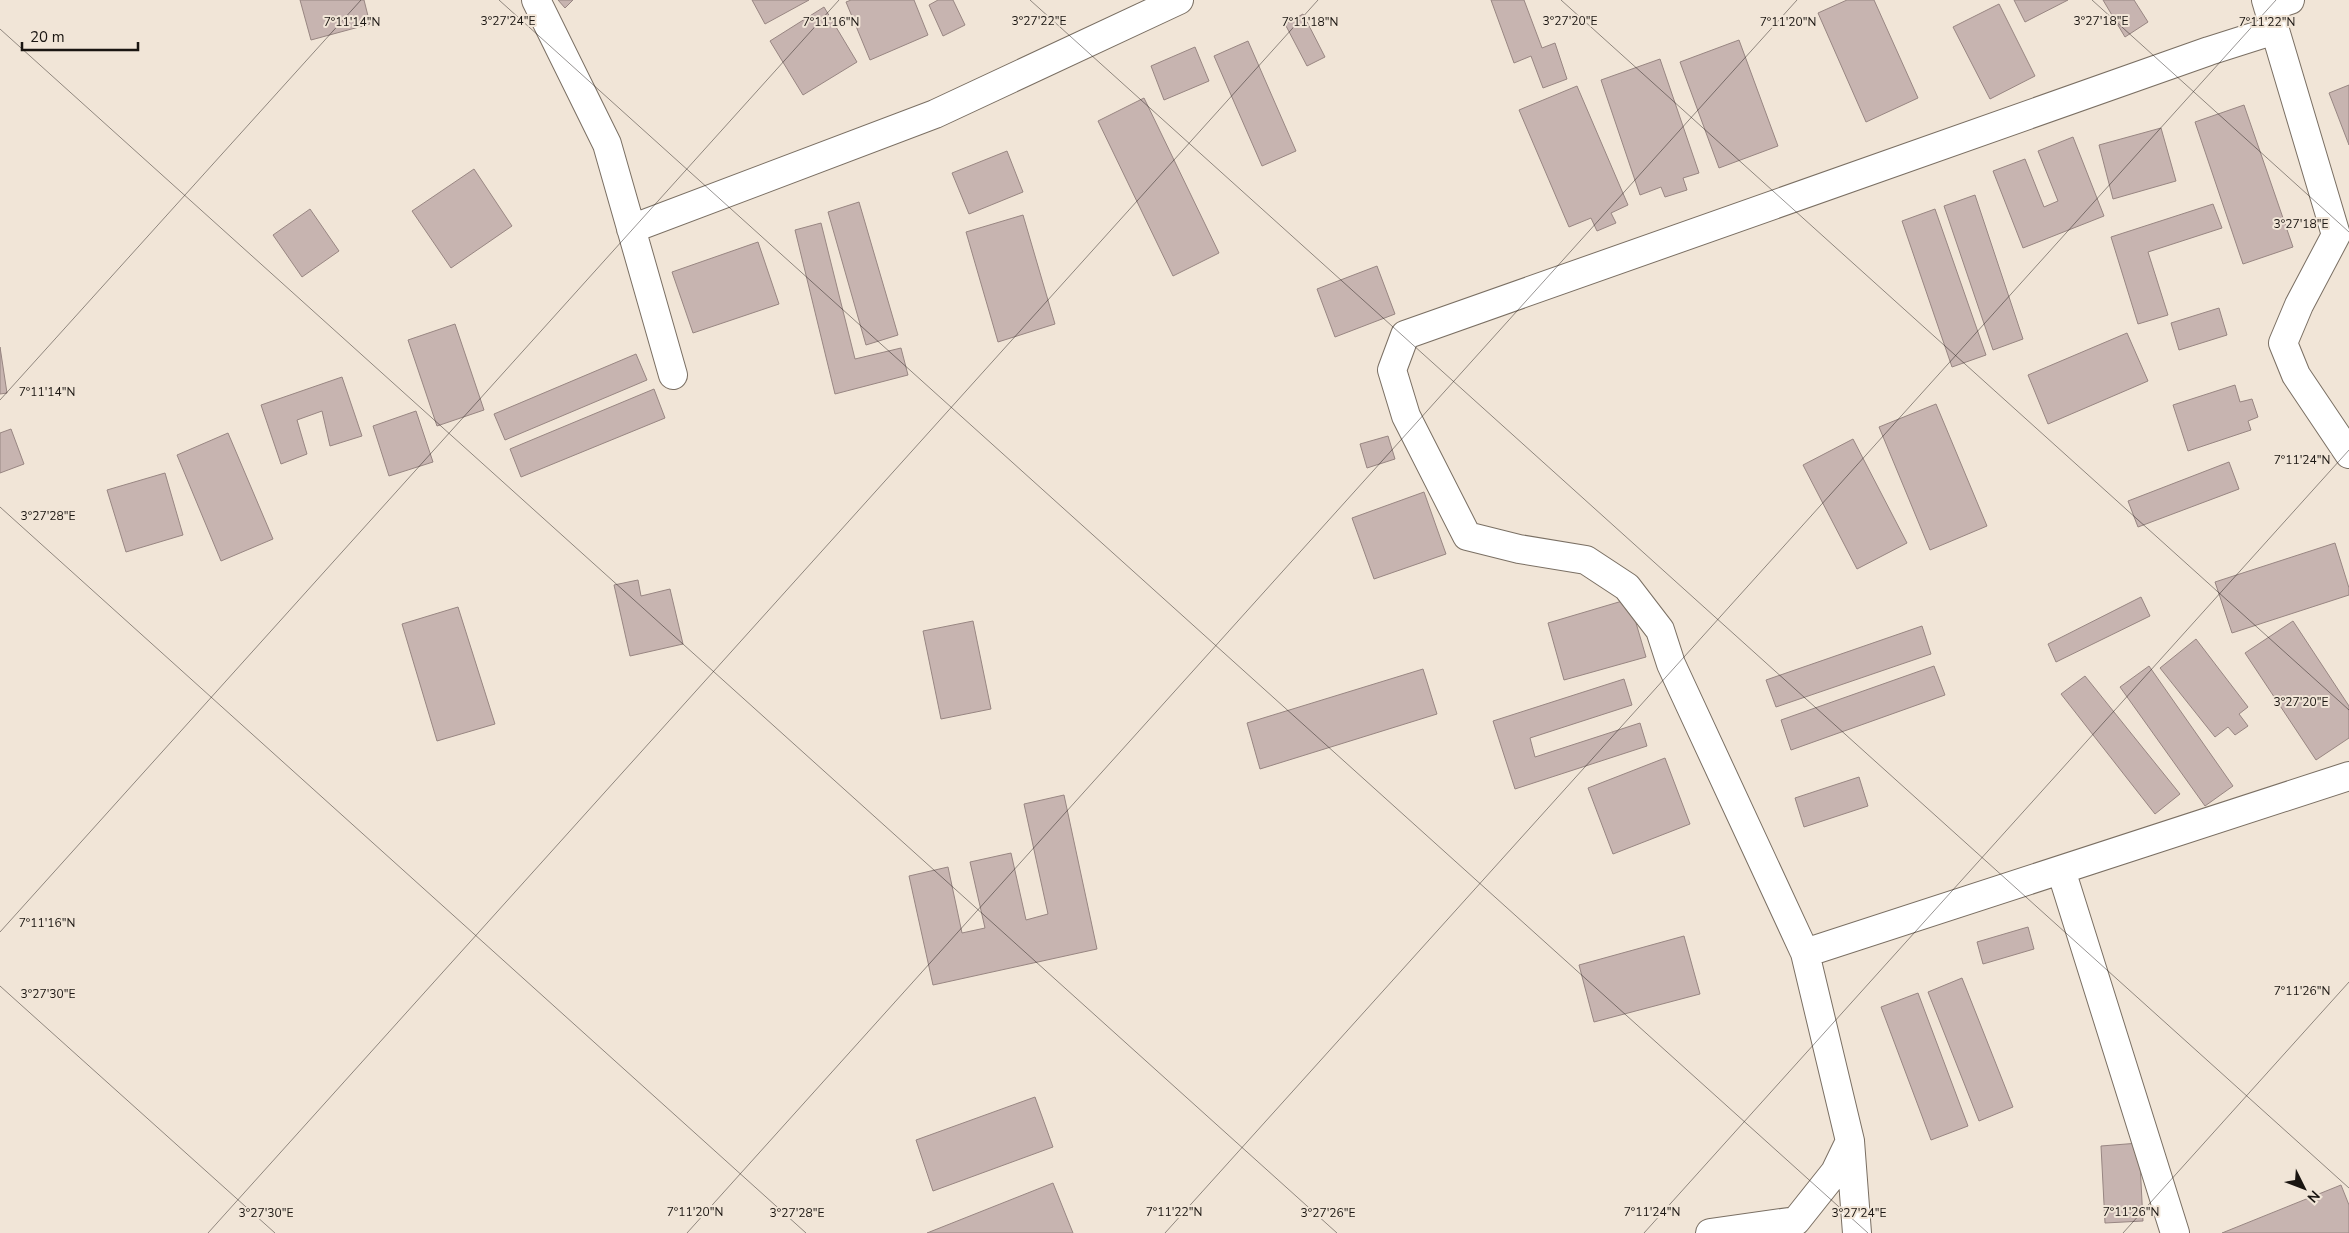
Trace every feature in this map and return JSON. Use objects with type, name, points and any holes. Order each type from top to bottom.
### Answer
[{"type":"street","points":[[536,0],[607,144],[673,375]]},
{"type":"street","points":[[631,229],[935,114],[1180,0]]},
{"type":"street","points":[[1857,1233],[1850,1141],[1805,953],[1671,664],[1660,630],[1627,587],[1586,560],[1519,549],[1468,536],[1406,416],[1397,388],[1392,370],[1405,335],[2199,54],[2275,9],[2336,235],[2283,343],[2296,375],[2349,454]]},
{"type":"street","points":[[1805,953],[2349,776]]},
{"type":"street","points":[[2061,870],[2175,1233]]},
{"type":"street","points":[[1710,1233],[1796,1221],[1835,1172],[1850,1141]]},
{"type":"building","points":[[300,0],[364,0],[370,24],[311,40]]},
{"type":"building","points":[[558,0],[573,0],[565,8]]},
{"type":"building","points":[[752,0],[809,0],[765,24]]},
{"type":"building","points":[[851,0],[914,0],[928,35],[870,60],[846,2]]},
{"type":"building","points":[[938,0],[953,0],[965,25],[943,36],[929,5]]},
{"type":"building","points":[[1491,0],[1524,0],[1542,48],[1555,43],[1567,79],[1543,88],[1531,56],[1514,63]]},
{"type":"building","points":[[1847,0],[1874,0],[1918,98],[1866,122],[1818,13]]},
{"type":"building","points":[[2014,0],[2068,0],[2025,22]]},
{"type":"building","points":[[2103,0],[2134,0],[2148,22],[2125,37]]},
{"type":"building","points":[[1999,4],[2035,76],[1990,99],[1953,27]]},
{"type":"building","points":[[824,7],[857,62],[803,95],[770,41]]},
{"type":"building","points":[[1303,14],[1325,57],[1307,66],[1285,24]]},
{"type":"building","points":[[1739,40],[1778,146],[1719,168],[1680,62]]},
{"type":"building","points":[[1248,41],[1296,151],[1262,166],[1214,56]]},
{"type":"building","points":[[1195,47],[1209,81],[1164,100],[1151,66]]},
{"type":"building","points":[[1660,59],[1699,173],[1683,178],[1687,190],[1665,197],[1661,187],[1640,195],[1601,80]]},
{"type":"building","points":[[2349,85],[2349,145],[2329,93]]},
{"type":"building","points":[[1577,86],[1628,205],[1611,213],[1616,223],[1597,231],[1591,218],[1569,227],[1519,110]]},
{"type":"building","points":[[1144,98],[1219,253],[1173,276],[1098,121]]},
{"type":"building","points":[[2244,105],[2293,247],[2243,264],[2195,122]]},
{"type":"building","points":[[2161,128],[2176,181],[2113,199],[2099,145]]},
{"type":"building","points":[[2073,137],[2104,216],[2023,248],[1993,171],[2025,159],[2044,207],[2058,201],[2038,151]]},
{"type":"building","points":[[1007,151],[1023,192],[969,214],[952,173]]},
{"type":"building","points":[[474,169],[512,226],[451,268],[412,211]]},
{"type":"building","points":[[1975,195],[2023,339],[1993,350],[1944,206]]},
{"type":"building","points":[[859,202],[898,335],[866,345],[828,212]]},
{"type":"building","points":[[2213,204],[2222,228],[2148,252],[2168,315],[2138,324],[2111,237]]},
{"type":"building","points":[[310,209],[339,251],[302,277],[273,235]]},
{"type":"building","points":[[1935,209],[1986,355],[1952,367],[1902,221]]},
{"type":"building","points":[[1023,215],[1055,324],[998,342],[966,232]]},
{"type":"building","points":[[821,223],[855,359],[901,348],[908,375],[835,394],[795,230]]},
{"type":"building","points":[[758,242],[779,304],[693,333],[672,272]]},
{"type":"building","points":[[1377,266],[1395,314],[1335,337],[1317,289]]},
{"type":"building","points":[[2219,308],[2227,335],[2179,350],[2171,323]]},
{"type":"building","points":[[455,324],[484,410],[437,426],[408,340]]},
{"type":"building","points":[[2127,333],[2148,381],[2048,424],[2028,375]]},
{"type":"building","points":[[0,347],[7,393],[0,394]]},
{"type":"building","points":[[636,354],[647,380],[505,440],[494,414]]},
{"type":"building","points":[[342,377],[362,436],[330,446],[322,411],[297,420],[307,454],[281,464],[261,405]]},
{"type":"building","points":[[2235,385],[2240,402],[2252,399],[2258,417],[2248,421],[2251,430],[2188,451],[2173,405]]},
{"type":"building","points":[[654,389],[665,418],[521,477],[510,449]]},
{"type":"building","points":[[1936,404],[1987,526],[1930,550],[1879,427]]},
{"type":"building","points":[[416,411],[433,462],[389,476],[373,426]]},
{"type":"building","points":[[11,429],[24,464],[0,473],[0,433]]},
{"type":"building","points":[[228,433],[273,539],[221,561],[177,455]]},
{"type":"building","points":[[1388,436],[1395,459],[1367,468],[1360,444]]},
{"type":"building","points":[[1853,439],[1907,543],[1857,569],[1803,465]]},
{"type":"building","points":[[2229,462],[2239,489],[2138,527],[2128,501]]},
{"type":"building","points":[[165,473],[183,535],[126,552],[107,490]]},
{"type":"building","points":[[1424,492],[1446,554],[1374,579],[1352,518]]},
{"type":"building","points":[[2335,543],[2349,588],[2349,595],[2232,633],[2215,582]]},
{"type":"building","points":[[638,580],[641,596],[670,589],[683,644],[630,656],[614,585]]},
{"type":"building","points":[[2141,597],[2150,616],[2056,662],[2048,644]]},
{"type":"building","points":[[1629,599],[1646,657],[1564,680],[1548,623]]},
{"type":"building","points":[[458,607],[495,724],[437,741],[402,624]]},
{"type":"building","points":[[973,621],[991,709],[941,719],[923,631]]},
{"type":"building","points":[[2293,621],[2349,706],[2349,738],[2316,760],[2245,653]]},
{"type":"building","points":[[1922,626],[1931,654],[1776,707],[1766,680]]},
{"type":"building","points":[[2196,639],[2248,707],[2239,714],[2248,726],[2235,735],[2228,727],[2215,737],[2160,668]]},
{"type":"building","points":[[1934,666],[1945,695],[1791,750],[1781,720]]},
{"type":"building","points":[[2149,666],[2233,786],[2205,806],[2120,687]]},
{"type":"building","points":[[1423,669],[1437,714],[1260,769],[1247,723]]},
{"type":"building","points":[[2085,676],[2180,794],[2155,814],[2061,694]]},
{"type":"building","points":[[1624,679],[1632,705],[1530,738],[1535,757],[1640,723],[1647,746],[1515,789],[1493,721]]},
{"type":"building","points":[[1665,758],[1690,824],[1613,854],[1588,788]]},
{"type":"building","points":[[1859,777],[1868,806],[1804,827],[1795,798]]},
{"type":"building","points":[[1064,795],[1097,949],[933,985],[909,876],[948,867],[962,933],[985,928],[970,862],[1011,853],[1026,920],[1048,914],[1024,804]]},
{"type":"building","points":[[2028,927],[2034,949],[1983,964],[1977,942]]},
{"type":"building","points":[[1684,936],[1700,994],[1594,1022],[1579,965]]},
{"type":"building","points":[[1962,978],[2013,1107],[1979,1121],[1928,992]]},
{"type":"building","points":[[1918,993],[1968,1126],[1931,1140],[1881,1007]]},
{"type":"building","points":[[1035,1097],[1053,1147],[933,1191],[916,1140]]},
{"type":"building","points":[[2139,1143],[2143,1221],[2105,1223],[2101,1146]]},
{"type":"building","points":[[1053,1183],[1073,1233],[927,1233]]},
{"type":"building","points":[[2341,1185],[2349,1205],[2349,1233],[2222,1233]]}]
